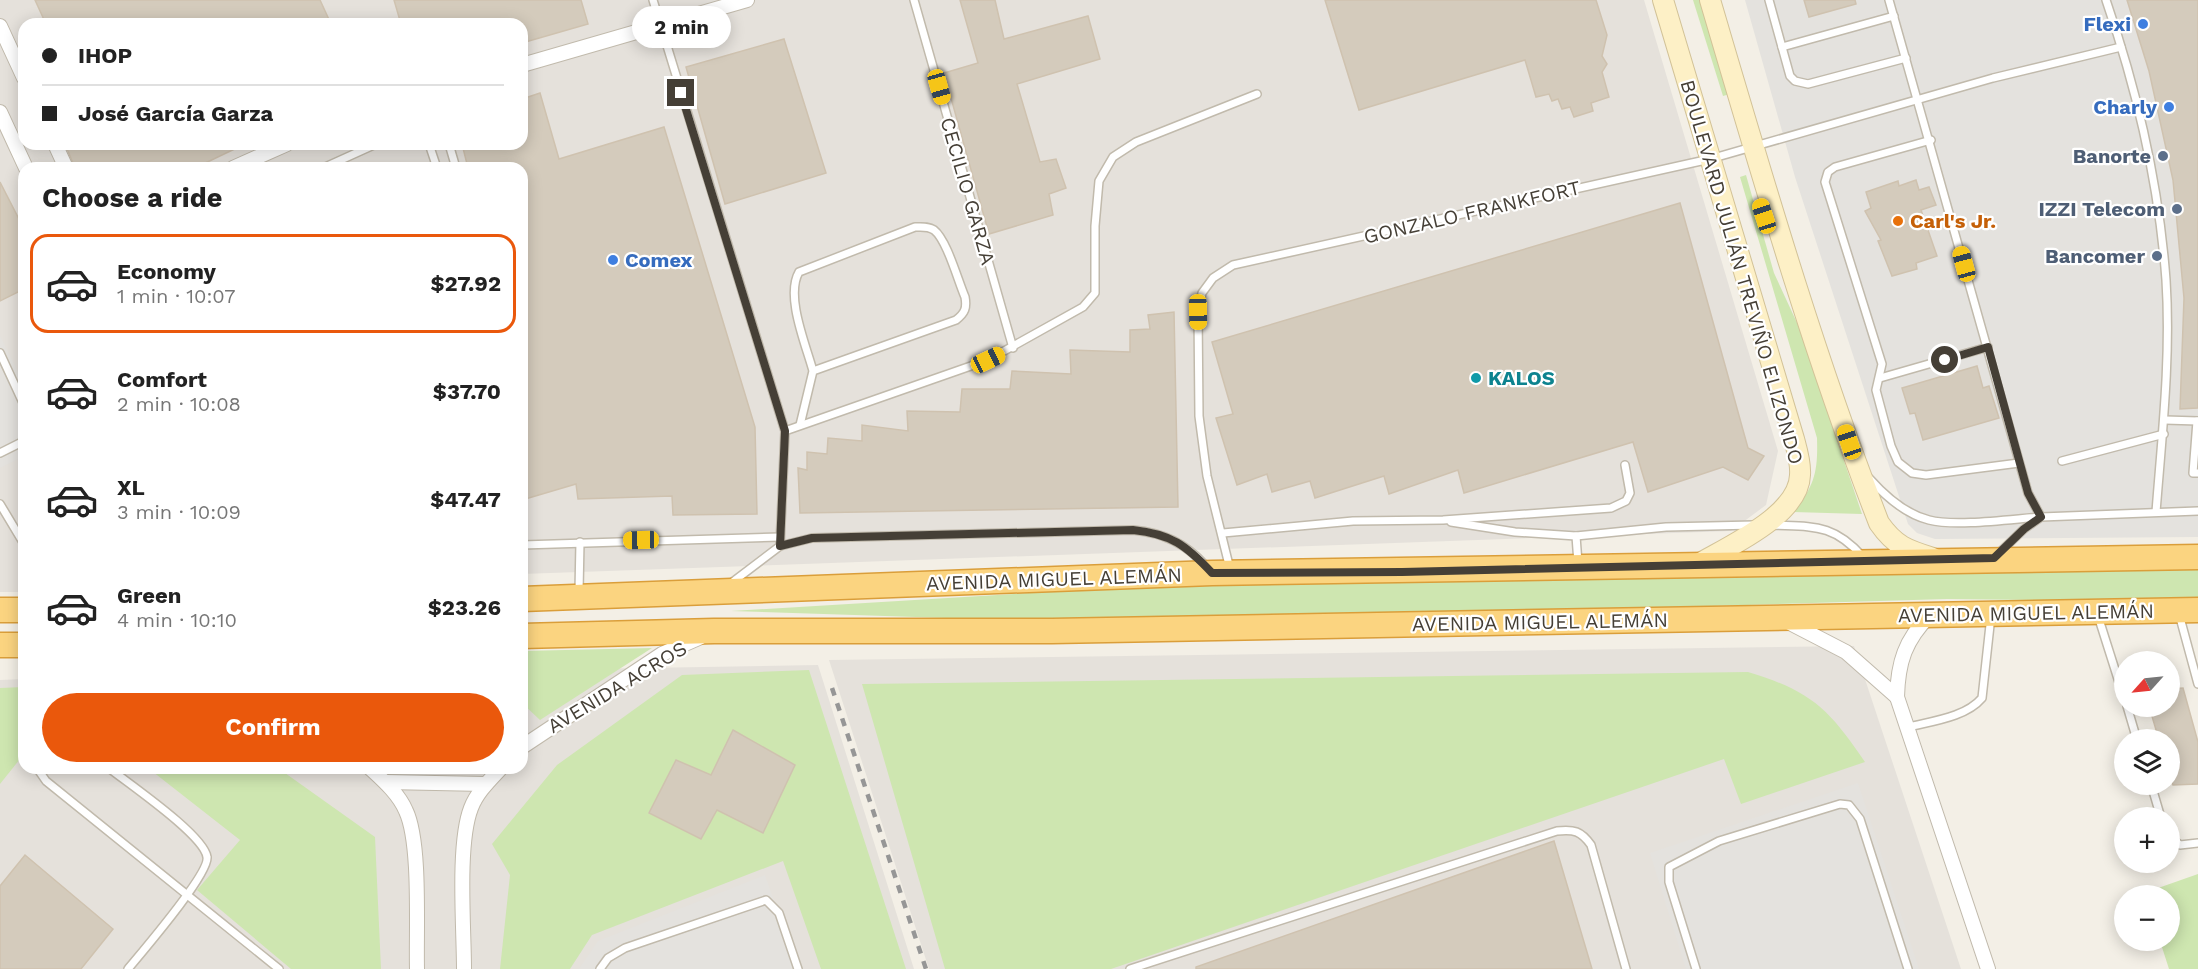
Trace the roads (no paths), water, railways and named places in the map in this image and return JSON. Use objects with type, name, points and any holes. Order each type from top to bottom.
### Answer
[{"type":"highway","name":"AVENIDA MIGUEL ALEMÁN","points":[[528,599],[1222,573],[1402,572],[1578,566],[1695,566],[1994,558],[2198,557]]},
{"type":"highway","points":[[0,610],[18,610]]},
{"type":"highway","name":"AVENIDA MIGUEL ALEMÁN","points":[[528,636],[714,631],[1052,631],[2188,611]]},
{"type":"main road","name":"BOULEVARD JULIÁN TREVIÑO ELIZONDO","points":[[1663,0],[1714,158],[1799,455],[1801,476],[1796,492],[1780,513],[1695,566]]},
{"type":"main road","points":[[1671,0],[1714,158]]},
{"type":"main road","points":[[1710,0],[1748,149],[1879,524],[1892,540],[1909,550],[1935,559]]},
{"type":"street","points":[[528,63],[747,0]]},
{"type":"street","points":[[0,26],[18,65]]},
{"type":"street","points":[[0,112],[3,127],[23,162]]},
{"type":"street","points":[[246,162],[274,150]]},
{"type":"street","points":[[1930,615],[1907,642],[1901,656],[1897,696],[1988,969]]},
{"type":"street","points":[[1779,618],[1846,652],[1897,696]]},
{"type":"street","name":"AVENIDA ACROS","points":[[528,738],[662,654],[714,631]]},
{"type":"street","points":[[377,774],[386,782],[406,811],[414,843],[417,969]]},
{"type":"street","points":[[464,969],[465,840],[471,808],[485,784],[495,774]]},
{"type":"street","points":[[386,782],[485,784]]},
{"type":"lane","points":[[653,0],[785,431],[780,546]]},
{"type":"lane","name":"CECILIO GARZA","points":[[914,0],[1012,348]]},
{"type":"lane","points":[[1769,0],[1790,76],[1801,84],[1906,58]]},
{"type":"lane","points":[[1889,0],[1931,140],[2019,463],[2028,493],[2041,517]]},
{"type":"lane","points":[[2106,0],[2121,47],[2150,166],[2163,257],[2166,290],[2165,420],[2156,512]]},
{"type":"lane","points":[[1782,47],[1894,16]]},
{"type":"lane","name":"GONZALO FRANKFORT","points":[[1223,533],[1207,476],[1199,416],[1198,312],[1202,293],[1208,285],[1214,278],[1233,266],[1714,158],[1919,98],[2121,47]]},
{"type":"lane","points":[[785,431],[988,360],[1083,307],[1095,293],[1095,226],[1099,181],[1113,157],[1136,142],[1257,94]]},
{"type":"lane","points":[[1931,140],[1835,166],[1828,172],[1825,182],[1882,364],[1876,390],[1891,446],[1898,462],[1912,473],[1926,474],[2019,463]]},
{"type":"lane","points":[[336,162],[363,150]]},
{"type":"lane","points":[[800,425],[813,371],[793,297],[793,283],[799,272],[915,227],[926,226],[935,231],[941,239],[964,297],[967,306],[963,315],[956,320],[813,371]]},
{"type":"lane","points":[[1880,378],[1988,347]]},
{"type":"lane","points":[[0,353],[18,392]]},
{"type":"lane","points":[[2165,420],[2197,421],[2193,473],[2198,473]]},
{"type":"lane","points":[[2062,461],[2164,434]]},
{"type":"lane","points":[[0,453],[18,444]]},
{"type":"lane","points":[[1856,462],[1884,495],[1908,511],[1930,521],[2198,511]]},
{"type":"lane","points":[[1222,573],[1223,533],[1353,521],[1443,520],[1620,506],[1630,493],[1625,465]]},
{"type":"lane","points":[[0,504],[18,534]]},
{"type":"lane","points":[[1994,558],[2024,529],[2041,517]]},
{"type":"lane","points":[[1443,520],[1515,532],[1576,536],[1666,527],[1763,525],[1813,527],[1835,532],[1851,543],[1867,561]]},
{"type":"lane","points":[[720,592],[780,546],[812,538],[1133,530],[1154,532],[1179,542],[1222,573]]},
{"type":"lane","points":[[1576,536],[1578,566]]},
{"type":"lane","points":[[528,545],[780,537]]},
{"type":"lane","points":[[578,597],[580,543]]},
{"type":"lane","points":[[2188,611],[2198,684]]},
{"type":"lane","points":[[2098,613],[2114,665]]},
{"type":"lane","points":[[1909,728],[1975,706],[1982,698],[1991,615]]},
{"type":"lane","points":[[41,774],[46,781],[279,969]]},
{"type":"lane","points":[[117,774],[192,834],[204,847],[208,859],[205,870],[187,896],[128,969]]},
{"type":"lane","points":[[1696,969],[1669,882],[1669,867],[1719,841],[1840,804],[1849,806],[1860,819],[1908,969]]},
{"type":"lane","points":[[1130,969],[1557,831],[1573,829],[1584,835],[1591,845],[1626,969]]},
{"type":"lane","points":[[2180,845],[2198,843]]},
{"type":"lane","points":[[600,969],[608,958],[625,948],[766,900],[779,913],[798,969]]},
{"type":"railway","points":[[832,688],[926,969]]},
{"type":"place","name":"Flexi","points":[[2143,24]]},
{"type":"place","name":"Charly","points":[[2169,107]]},
{"type":"place","name":"Banorte","points":[[2163,156]]},
{"type":"place","name":"IZZI Telecom","points":[[2177,209]]},
{"type":"place","name":"Carl's Jr.","points":[[1898,221]]},
{"type":"place","name":"Bancomer","points":[[2157,256]]},
{"type":"place","name":"Comex","points":[[613,260]]},
{"type":"place","name":"KALOS","points":[[1476,378]]}]
